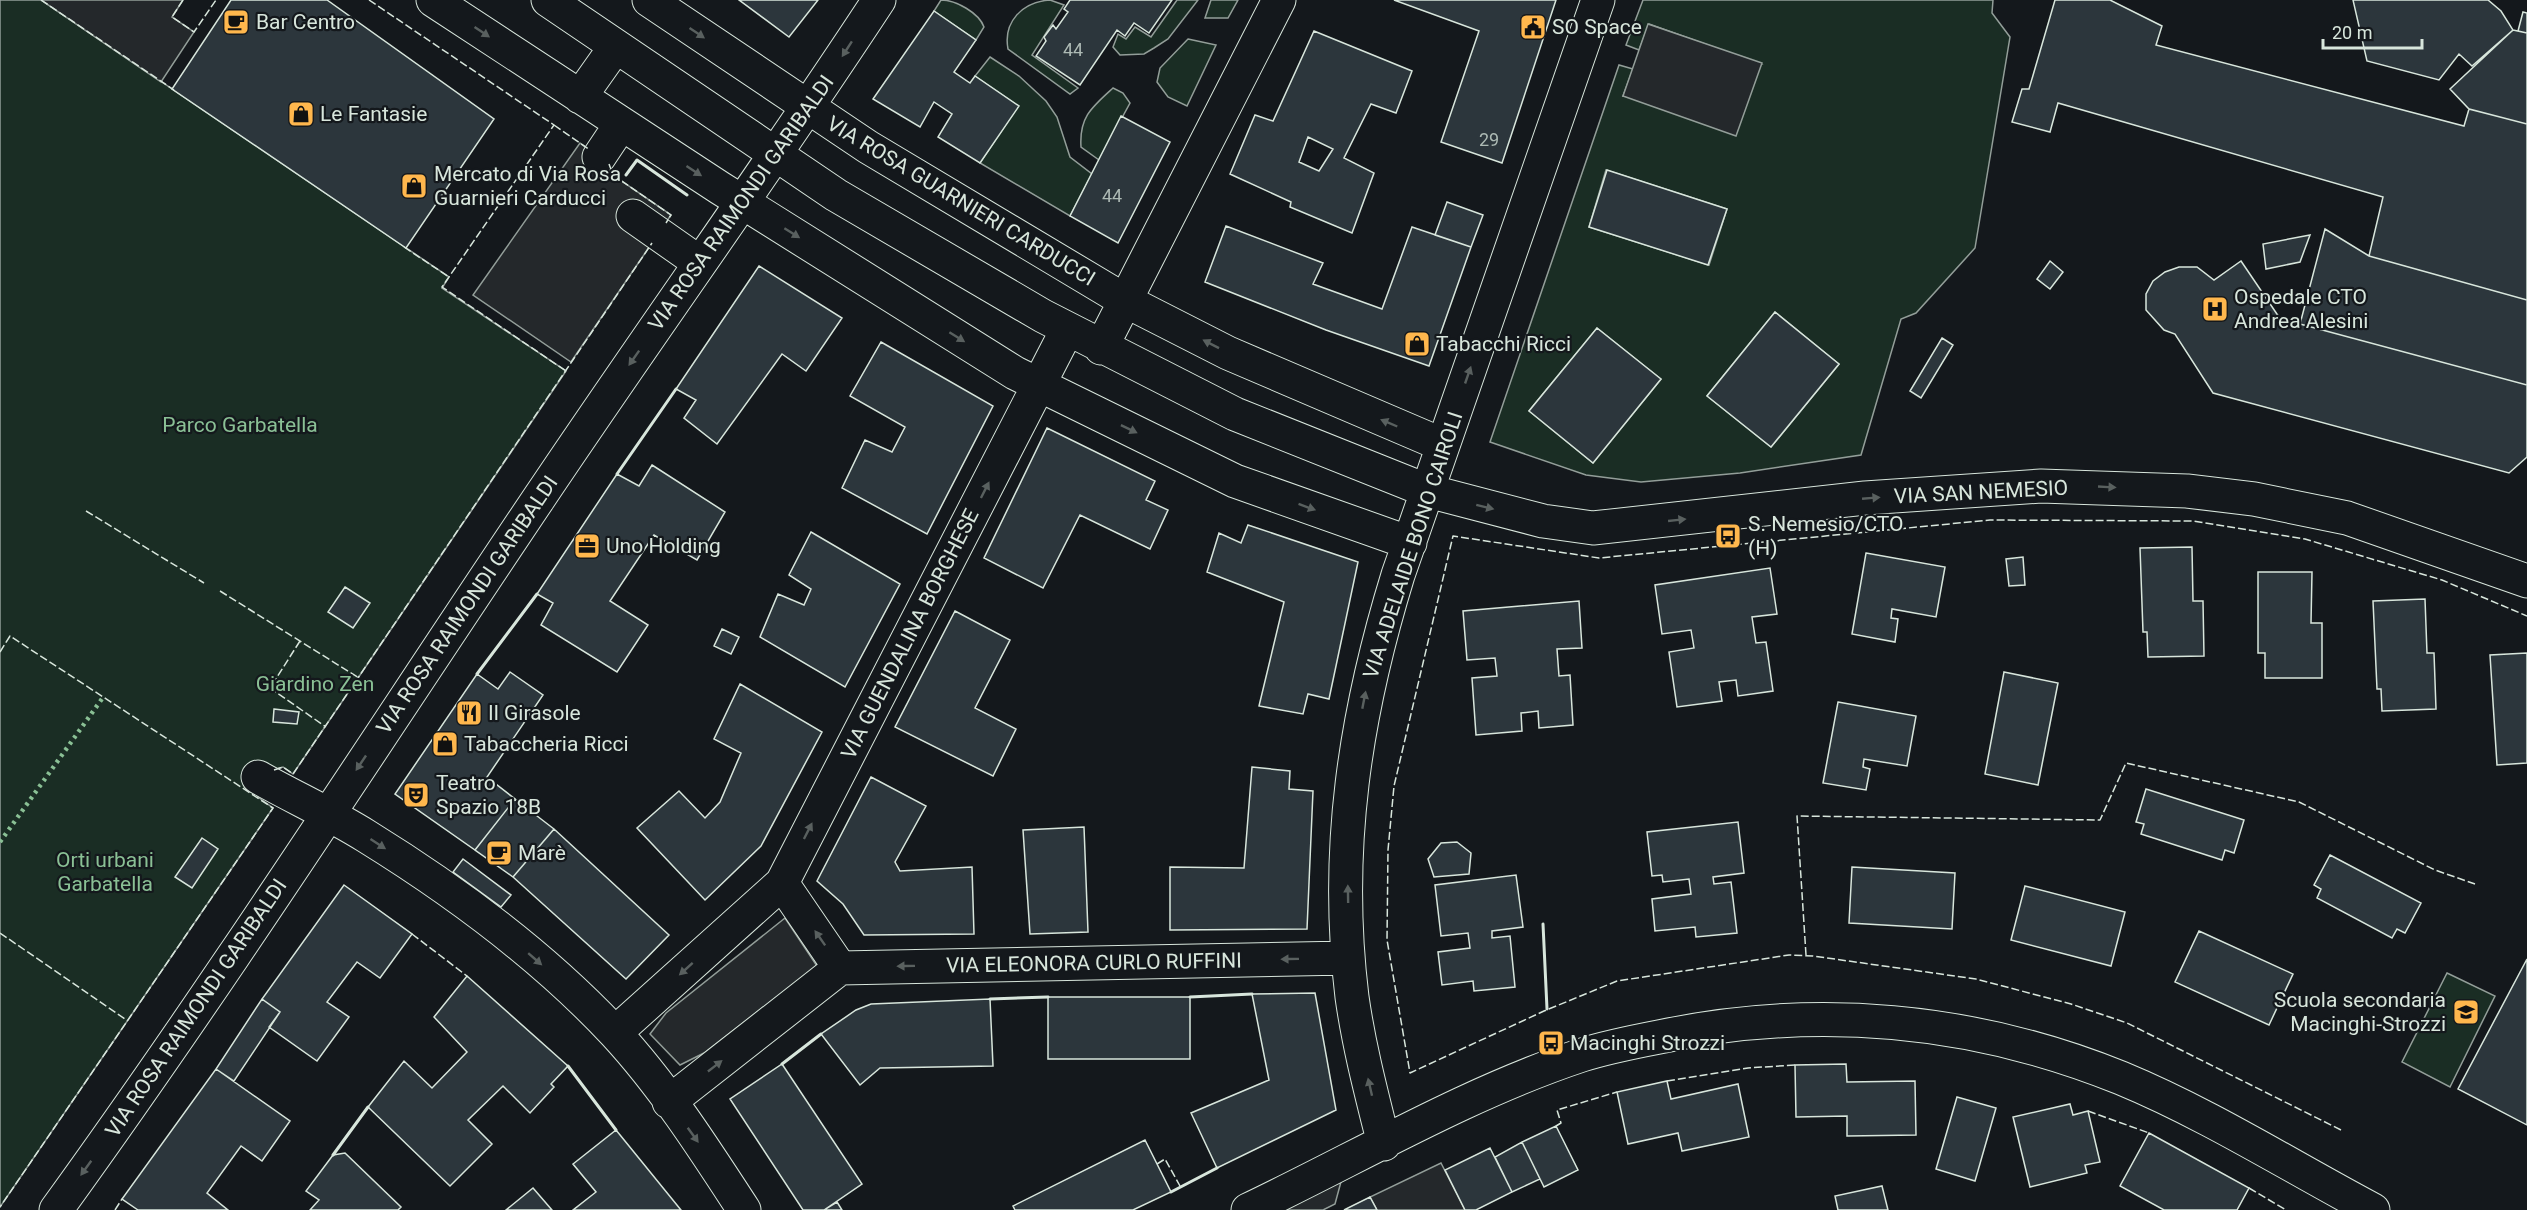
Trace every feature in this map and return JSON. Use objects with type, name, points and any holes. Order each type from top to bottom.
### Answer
[{"type":"street","points":[[433,0],[621,124],[905,305],[1039,385],[1235,481],[1410,543]]},
{"type":"street","points":[[548,0],[776,155],[933,254],[1067,330],[1235,414],[1428,491]]},
{"type":"street","name":"VIA ROSA GUARNIERI CARDUCCI","points":[[649,0],[868,147],[1124,300],[1239,358],[1443,445]]},
{"type":"street","name":"VIA ROSA RAIMONDI GARIBALDI","points":[[56,1210],[141,1092],[608,395],[776,155],[879,0]]},
{"type":"street","points":[[1101,348],[1279,0]]},
{"type":"street","name":"VIA ADELAIDE BONO CAIROLI","points":[[1384,1144],[1359,1034],[1348,958],[1347,850],[1351,772],[1375,650],[1443,445],[1599,0]]},
{"type":"street","points":[[580,97],[616,46]]},
{"type":"street","points":[[599,157],[621,124]]},
{"type":"street","points":[[633,216],[700,263]]},
{"type":"street","points":[[1039,385],[1067,330]]},
{"type":"street","name":"VIA GUENDALINA BORGHESE","points":[[782,883],[1039,385]]},
{"type":"street","name":"VIA SAN NEMESIO","points":[[1428,491],[1543,521],[1593,528],[1865,498],[2041,486],[2187,491],[2254,499],[2347,518],[2527,582]]},
{"type":"street","points":[[258,777],[365,835],[470,906],[550,972],[615,1033],[669,1102],[744,1210]]},
{"type":"street","points":[[615,1033],[782,883],[840,968],[669,1102]]},
{"type":"street","name":"VIA ELEONORA CURLO RUFFINI","points":[[840,968],[1348,958]]},
{"type":"street","points":[[1248,1210],[1514,1082],[1605,1048],[1754,1021],[1844,1018],[1969,1032],[2042,1050],[2093,1067],[2181,1106],[2373,1210]]},
{"type":"green space","name":"Parco Garbatella","points":[[0,0],[41,0],[449,277],[442,288],[566,371],[293,774],[283,767],[261,773],[256,780],[258,797],[273,808],[0,1207]]},
{"type":"green space","points":[[941,0],[960,5],[977,17],[984,27],[976,40],[934,11]]},
{"type":"green space","points":[[1050,0],[1064,5],[1032,55],[1078,88],[1070,94],[1008,49],[1009,30],[1017,15],[1031,5]]},
{"type":"green space","points":[[1177,0],[1198,0],[1168,39],[1144,54],[1120,55],[1113,47],[1118,34],[1126,39],[1135,27],[1151,37]]},
{"type":"green space","points":[[1211,0],[1238,0],[1228,18],[1205,18]]},
{"type":"green space","points":[[1643,0],[1993,0],[1992,13],[2010,37],[1975,248],[1916,313],[1901,319],[1861,455],[1740,473],[1641,482],[1586,475],[1490,442],[1619,65],[1633,69],[1623,96],[1761,64],[1649,24],[1639,50],[1626,45]],"holes":[[[1606,170],[1727,209],[1709,265],[1589,227]],[[1775,312],[1839,364],[1771,447],[1707,396]],[[1597,328],[1661,379],[1593,463],[1529,411]]]},
{"type":"green space","points":[[1188,39],[1216,45],[1187,106],[1168,97],[1157,82],[1160,68]]},
{"type":"green space","points":[[990,57],[1019,76],[1046,101],[1057,117],[1070,157],[1092,174],[1070,216],[980,163],[1018,106],[975,76]]},
{"type":"green space","points":[[1113,88],[1123,93],[1130,103],[1099,160],[1081,147],[1082,128],[1088,113]]},
{"type":"green space","points":[[2447,973],[2495,996],[2450,1087],[2402,1062]]},
{"type":"shaded area","points":[[41,0],[183,0],[172,17],[194,32],[161,82]]},
{"type":"shaded area","points":[[1648,24],[1762,63],[1736,136],[1623,96]]},
{"type":"shaded area","points":[[580,143],[611,166],[613,175],[671,215],[571,362],[473,295]]},
{"type":"shaded area","points":[[785,918],[817,966],[704,1053],[680,1065],[650,1034],[666,1013]]},
{"type":"shaded area","points":[[1441,1163],[1465,1210],[1377,1210],[1370,1197]]},
{"type":"shaded area","points":[[1342,1178],[1335,1204],[1323,1210],[1277,1210]]},
{"type":"building","name":"Mercato di Via Rosa Guarnieri Carducci","points":[[231,0],[327,0],[494,119],[406,248],[172,89]]},
{"type":"building","points":[[739,0],[818,0],[789,37]]},
{"type":"building","points":[[1070,0],[1172,0],[1149,33],[1134,23],[1125,36],[1117,30],[1080,85],[1036,56],[1046,41],[1044,37],[1053,25],[1056,29],[1068,12],[1064,9]]},
{"type":"building","points":[[1394,0],[1556,0],[1502,163],[1441,142],[1479,31]]},
{"type":"building","points":[[2055,0],[2110,0],[2162,26],[2156,45],[2464,126],[2469,109],[2527,124],[2527,300],[2369,256],[2383,197],[2058,103],[2050,132],[2012,122],[2022,89],[2029,89]]},
{"type":"building","points":[[2353,0],[2488,0],[2501,11],[2513,30],[2472,66],[2459,54],[2439,80],[2367,61]]},
{"type":"building","points":[[934,11],[976,40],[954,72],[970,83],[975,76],[1019,106],[980,163],[938,137],[952,114],[934,102],[920,127],[873,99]]},
{"type":"building","points":[[2523,12],[2527,13],[2527,33],[2518,31]]},
{"type":"building","points":[[2513,30],[2527,33],[2527,124],[2469,109],[2450,89]]},
{"type":"building","points":[[1314,31],[1412,71],[1396,113],[1371,104],[1344,158],[1374,173],[1352,233],[1290,207],[1291,202],[1230,174],[1255,115],[1273,121]],"holes":[[[1308,137],[1333,149],[1319,171],[1299,162]]]},
{"type":"building","points":[[1121,116],[1170,142],[1118,243],[1070,216]]},
{"type":"building","points":[[1607,170],[1727,209],[1708,265],[1589,227]]},
{"type":"building","points":[[1447,202],[1483,215],[1471,247],[1435,235]]},
{"type":"building","points":[[1226,226],[1323,263],[1313,284],[1382,309],[1412,227],[1471,247],[1429,366],[1326,330],[1205,282]]},
{"type":"building","points":[[2325,229],[2369,256],[2527,300],[2527,385],[2300,324]]},
{"type":"building","points":[[2310,235],[2300,262],[2266,269],[2263,244]]},
{"type":"building","points":[[2050,261],[2063,272],[2050,289],[2037,279]]},
{"type":"building","points":[[2241,261],[2283,323],[2300,324],[2527,385],[2527,457],[2509,473],[2213,393],[2175,334],[2164,330],[2146,310],[2146,294],[2153,281],[2165,272],[2179,267],[2197,267],[2214,280]]},
{"type":"building","points":[[759,266],[842,318],[806,371],[782,354],[717,444],[684,418],[696,400],[676,389]]},
{"type":"building","points":[[1775,312],[1839,364],[1771,447],[1707,396]]},
{"type":"building","points":[[1597,328],[1661,379],[1593,463],[1529,411]]},
{"type":"building","points":[[1942,338],[1953,345],[1921,398],[1910,391]]},
{"type":"building","points":[[881,342],[993,406],[927,534],[842,488],[865,440],[892,452],[905,427],[850,396]]},
{"type":"building","points":[[1047,428],[1155,481],[1146,500],[1168,510],[1150,549],[1080,515],[1043,588],[984,558]]},
{"type":"building","points":[[652,465],[725,512],[697,560],[654,535],[610,601],[648,625],[617,672],[541,625],[553,603],[537,594],[617,474],[639,486]]},
{"type":"building","points":[[1248,525],[1358,562],[1329,699],[1308,694],[1303,714],[1259,706],[1284,602],[1207,572],[1219,533],[1241,543]]},
{"type":"building","points":[[811,532],[900,584],[845,687],[760,637],[778,594],[804,605],[811,589],[789,575]]},
{"type":"building","points":[[2192,547],[2193,601],[2203,601],[2204,656],[2148,657],[2147,632],[2143,632],[2140,548]]},
{"type":"building","points":[[1866,553],[1945,567],[1936,617],[1892,609],[1891,618],[1898,619],[1895,642],[1852,634]]},
{"type":"building","points":[[2023,557],[2025,585],[2009,586],[2006,559]]},
{"type":"building","points":[[1770,568],[1777,614],[1752,617],[1756,643],[1766,642],[1773,691],[1738,696],[1736,680],[1719,682],[1722,701],[1677,707],[1669,652],[1694,648],[1691,630],[1662,634],[1655,585]]},
{"type":"building","points":[[2258,572],[2312,572],[2311,623],[2322,623],[2322,678],[2265,678],[2265,653],[2258,653]]},
{"type":"building","points":[[345,587],[370,603],[353,628],[328,612]]},
{"type":"building","points":[[2425,599],[2427,653],[2434,653],[2436,709],[2382,711],[2381,689],[2377,689],[2373,601]]},
{"type":"building","points":[[1579,601],[1582,648],[1557,649],[1559,676],[1570,675],[1573,725],[1539,728],[1538,711],[1521,713],[1522,731],[1476,735],[1472,678],[1497,676],[1495,658],[1467,660],[1463,611]]},
{"type":"building","points":[[955,611],[1010,640],[975,708],[1016,729],[993,776],[895,727]]},
{"type":"building","points":[[722,629],[739,637],[731,654],[714,646]]},
{"type":"building","points":[[2527,653],[2527,763],[2497,765],[2490,655]]},
{"type":"building","points":[[510,672],[543,695],[487,777],[515,799],[475,850],[395,794],[477,674],[498,689]]},
{"type":"building","points":[[2004,672],[2058,683],[2038,785],[1985,774]]},
{"type":"building","points":[[740,684],[822,732],[761,846],[705,900],[637,828],[679,791],[705,818],[720,802],[741,753],[714,739]]},
{"type":"building","points":[[1838,702],[1916,716],[1907,766],[1864,759],[1863,767],[1870,769],[1866,790],[1823,783]]},
{"type":"building","points":[[274,709],[299,712],[297,724],[273,722]]},
{"type":"building","points":[[1252,767],[1290,771],[1289,789],[1313,791],[1307,929],[1170,930],[1170,867],[1244,868]]},
{"type":"building","points":[[871,777],[926,806],[895,862],[900,871],[972,867],[974,934],[864,935],[843,904],[817,881]]},
{"type":"building","points":[[2146,789],[2244,820],[2234,853],[2225,850],[2222,860],[2141,834],[2144,824],[2136,822]]},
{"type":"building","points":[[515,799],[554,829],[513,877],[475,850]]},
{"type":"building","points":[[1738,822],[1744,873],[1713,877],[1714,884],[1731,882],[1737,933],[1696,937],[1695,927],[1655,931],[1652,899],[1691,894],[1689,879],[1663,882],[1662,875],[1652,876],[1647,832]]},
{"type":"building","points":[[1084,827],[1088,932],[1030,934],[1023,830]]},
{"type":"building","points":[[554,829],[669,935],[626,979],[513,877]]},
{"type":"building","points":[[202,838],[218,849],[192,888],[175,877]]},
{"type":"building","points":[[1457,842],[1471,853],[1469,874],[1434,877],[1428,859],[1441,843]]},
{"type":"building","points":[[2330,855],[2421,903],[2405,933],[2397,929],[2392,938],[2317,898],[2321,889],[2314,885]]},
{"type":"building","points":[[463,859],[511,895],[501,907],[453,872]]},
{"type":"building","points":[[1852,867],[1955,873],[1952,929],[1849,923]]},
{"type":"building","points":[[1516,875],[1523,927],[1492,931],[1492,938],[1510,936],[1515,987],[1474,991],[1473,981],[1442,985],[1438,952],[1470,948],[1468,933],[1441,936],[1435,885]]},
{"type":"building","points":[[344,885],[412,934],[380,978],[357,962],[327,1002],[349,1017],[317,1061],[269,1027],[280,1012],[262,999]]},
{"type":"building","points":[[2025,886],[2125,912],[2111,966],[2011,940]]},
{"type":"building","points":[[2199,931],[2293,974],[2269,1025],[2175,982]]},
{"type":"building","points":[[2527,959],[2527,1125],[2458,1089]]},
{"type":"building","points":[[467,976],[568,1066],[551,1084],[554,1087],[530,1113],[503,1086],[468,1120],[492,1144],[450,1186],[368,1107],[404,1061],[432,1088],[467,1052],[434,1017]]},
{"type":"building","points":[[1315,993],[1336,1110],[1217,1168],[1191,1113],[1269,1080],[1252,994]]},
{"type":"building","points":[[1048,997],[1190,997],[1190,1059],[1048,1059]]},
{"type":"building","points":[[262,999],[280,1012],[234,1081],[216,1069]]},
{"type":"building","points":[[990,999],[993,1066],[880,1068],[860,1085],[821,1034],[856,1010],[871,1004]]},
{"type":"building","points":[[782,1064],[862,1184],[824,1210],[803,1210],[730,1099]]},
{"type":"building","points":[[1846,1064],[1847,1082],[1915,1081],[1916,1135],[1847,1136],[1847,1116],[1796,1117],[1795,1065]]},
{"type":"building","points":[[216,1069],[290,1121],[262,1161],[241,1146],[207,1193],[228,1210],[138,1210],[122,1199]]},
{"type":"building","points":[[1667,1081],[1671,1099],[1738,1084],[1749,1137],[1682,1151],[1678,1133],[1628,1144],[1617,1092]]},
{"type":"building","points":[[1957,1097],[1996,1108],[1975,1181],[1936,1169]]},
{"type":"building","points":[[2070,1104],[2073,1115],[2088,1111],[2100,1162],[2085,1165],[2087,1173],[2030,1187],[2013,1117]]},
{"type":"building","points":[[1556,1126],[1578,1170],[1544,1187],[1522,1142]]},
{"type":"building","points":[[616,1130],[681,1210],[573,1210],[596,1192],[573,1164]]},
{"type":"building","points":[[2149,1133],[2249,1188],[2237,1210],[2164,1210],[2120,1186]]},
{"type":"building","points":[[1145,1140],[1171,1192],[1133,1210],[1015,1210],[1013,1206]]},
{"type":"building","points":[[1522,1142],[1540,1179],[1512,1192],[1495,1157]]},
{"type":"building","points":[[1490,1148],[1512,1192],[1476,1210],[1465,1210],[1445,1170]]},
{"type":"building","points":[[345,1153],[401,1207],[398,1210],[310,1210],[319,1200],[306,1191],[333,1155]]},
{"type":"building","points":[[1882,1186],[1888,1210],[1838,1210],[1835,1196]]},
{"type":"building","points":[[533,1188],[552,1210],[506,1210]]},
{"type":"building","points":[[1370,1197],[1377,1210],[1344,1210]]},
{"type":"building","points":[[837,1202],[842,1210],[824,1210]]},
{"type":"hedge","points":[[0,842],[104,696]]},
{"type":"fence","points":[[41,0],[174,90]]},
{"type":"fence","points":[[183,0],[172,17],[194,32],[216,0]]},
{"type":"fence","points":[[369,0],[554,125],[442,287],[566,371]]},
{"type":"fence","points":[[554,125],[590,150]]},
{"type":"fence","points":[[609,164],[613,175],[671,215],[666,223]]},
{"type":"fence","points":[[274,770],[283,767],[293,774],[652,243]]},
{"type":"fence","points":[[404,247],[449,277]]},
{"type":"fence","points":[[86,511],[204,583]]},
{"type":"fence","points":[[2341,1130],[2127,1023],[2071,1004],[1976,979],[1813,956],[1789,955],[1617,981],[1544,1011],[1410,1073],[1387,940],[1388,850],[1394,786],[1453,536],[1599,558],[1990,520],[2193,521],[2305,539],[2442,580],[2527,616]]},
{"type":"fence","points":[[220,591],[359,678]]},
{"type":"fence","points":[[0,652],[10,636],[273,808],[0,1207]]},
{"type":"fence","points":[[300,641],[270,688],[326,727]]},
{"type":"fence","points":[[1806,955],[1797,816],[2100,820],[2126,763],[2299,802],[2435,870],[2475,884]]},
{"type":"fence","points":[[0,933],[128,1021]]},
{"type":"fence","points":[[412,934],[467,976]]},
{"type":"fence","points":[[1667,1081],[1748,1068],[1795,1065]]},
{"type":"fence","points":[[1556,1126],[1561,1123],[1557,1110],[1617,1092]]},
{"type":"fence","points":[[2088,1111],[2149,1133]]},
{"type":"fence","points":[[1157,1164],[1165,1159],[1180,1186]]},
{"type":"fence","points":[[2249,1188],[2286,1210]]},
{"type":"fence","points":[[115,1210],[122,1199]]},
{"type":"wall","points":[[626,175],[637,160],[687,195]]},
{"type":"wall","points":[[617,474],[676,389]]},
{"type":"wall","points":[[477,674],[537,594]]},
{"type":"wall","points":[[1543,924],[1547,1009]]},
{"type":"wall","points":[[1190,997],[1252,994]]},
{"type":"wall","points":[[990,999],[1048,997]]},
{"type":"wall","points":[[782,1064],[821,1034]]},
{"type":"wall","points":[[568,1066],[616,1130]]},
{"type":"wall","points":[[333,1155],[368,1107]]},
{"type":"wall","points":[[1171,1192],[1217,1168]]},
{"type":"place","name":"Bar Centro","points":[[236,22]]},
{"type":"place","name":"SO Space","points":[[1533,27]]},
{"type":"place","name":"Le Fantasie","points":[[301,114]]},
{"type":"place","name":"Mercato di Via Rosa Guarnieri Carducci","points":[[414,186]]},
{"type":"place","name":"Ospedale CTO Andrea Alesini","points":[[2215,309]]},
{"type":"place","name":"Tabacchi Ricci","points":[[1417,344]]},
{"type":"place","name":"S. Nemesio/CTO (H)","points":[[1728,536]]},
{"type":"place","name":"Uno Holding","points":[[587,546]]},
{"type":"place","name":"Il Girasole","points":[[469,713]]},
{"type":"place","name":"Tabaccheria Ricci","points":[[445,744]]},
{"type":"place","name":"Teatro Spazio 18B","points":[[416,795]]},
{"type":"place","name":"Marè","points":[[499,853]]},
{"type":"place","name":"Scuola secondaria Macinghi-Strozzi","points":[[2466,1012]]},
{"type":"place","name":"Macinghi Strozzi","points":[[1551,1043]]},
{"type":"park label","name":"Giardino Zen","points":[[315,684]]},
{"type":"park label","name":"Orti urbani Garbatella","points":[[105,872]]}]
